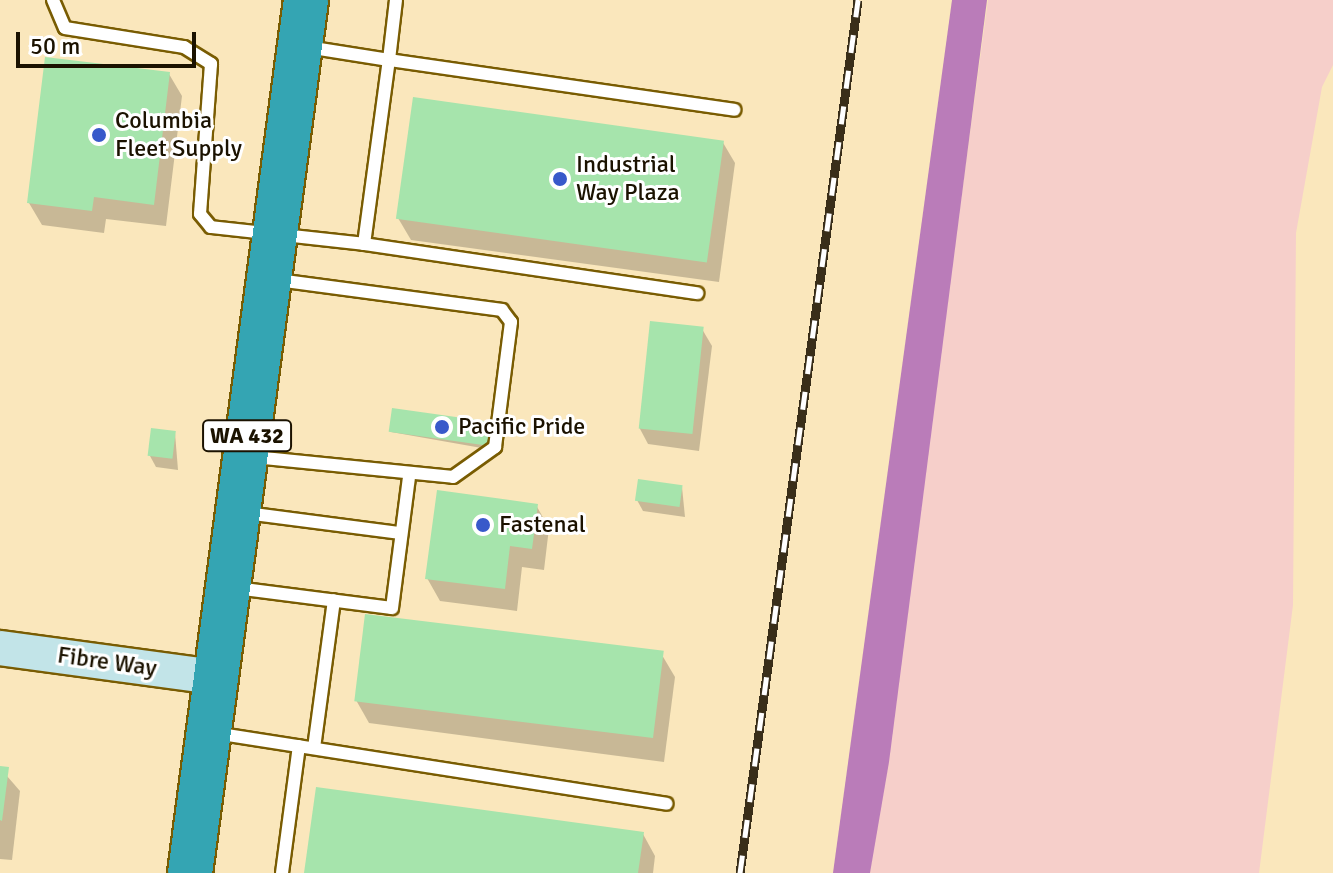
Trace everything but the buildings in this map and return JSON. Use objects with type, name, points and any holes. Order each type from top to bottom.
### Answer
[{"type":"highway","name":"WA 432","points":[[190,873],[306,0]]},
{"type":"street","name":"Fibre Way","points":[[0,648],[215,677]]},
{"type":"lane","points":[[53,0],[65,28],[184,47],[211,64],[200,214],[211,227],[364,244],[697,293]]},
{"type":"lane","points":[[364,244],[396,0]]},
{"type":"lane","points":[[300,46],[734,110]]},
{"type":"lane","points":[[245,456],[409,477],[453,477],[495,447],[511,322],[502,310],[268,279]]},
{"type":"lane","points":[[227,587],[392,608],[409,477]]},
{"type":"lane","points":[[237,512],[401,533]]},
{"type":"lane","points":[[314,748],[334,600]]},
{"type":"lane","points":[[208,731],[666,804]]},
{"type":"lane","points":[[282,873],[299,746]]},
{"type":"shaded area","points":[[952,0],[987,0],[889,762],[870,873],[833,873]]},
{"type":"shaded area","points":[[988,0],[1333,0],[1333,65],[1322,87],[1296,233],[1293,605],[1259,873],[870,873]]},
{"type":"railway","points":[[740,873],[858,0]]},
{"type":"place","name":"Columbia Fleet Supply","points":[[99,135]]},
{"type":"place","name":"Industrial Way Plaza","points":[[560,179]]},
{"type":"place","name":"Pacific Pride","points":[[442,427]]},
{"type":"place","name":"Fastenal","points":[[483,525]]}]
